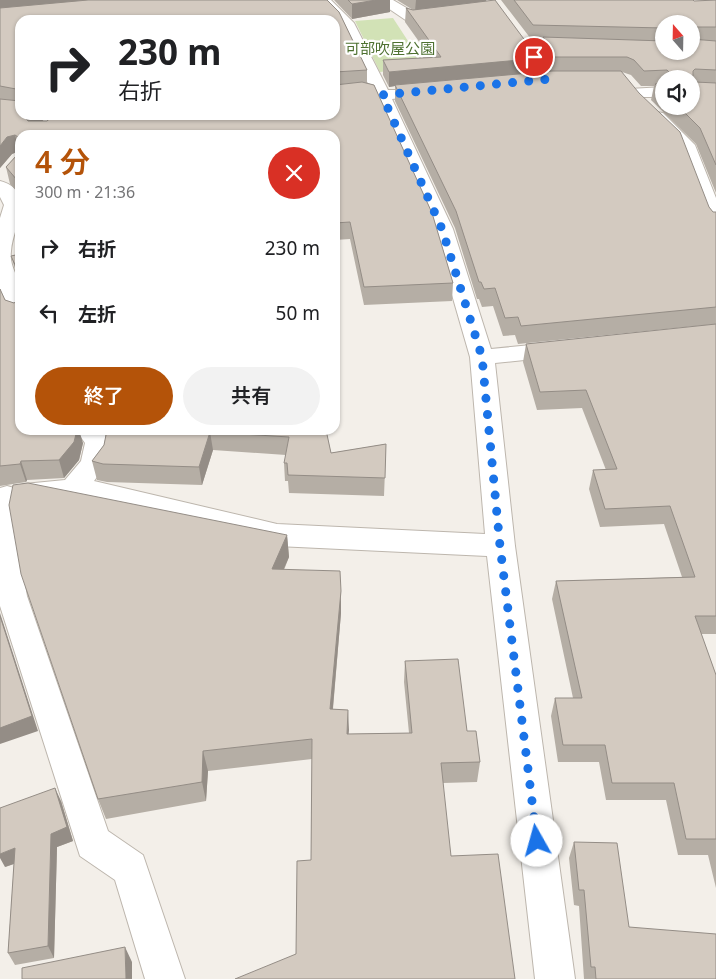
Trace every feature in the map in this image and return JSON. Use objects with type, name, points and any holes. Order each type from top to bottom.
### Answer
[{"type":"street","points":[[323,0],[339,15]]},
{"type":"street","points":[[383,0],[412,18],[460,12]]},
{"type":"street","points":[[340,16],[347,23],[382,95],[442,229],[482,357],[500,546],[555,979]]},
{"type":"street","points":[[515,30],[535,59]]},
{"type":"street","points":[[526,45],[592,47]]},
{"type":"street","points":[[655,90],[630,86],[655,112]]},
{"type":"street","points":[[340,94],[362,92],[382,95],[411,92]]},
{"type":"street","points":[[658,115],[686,145],[716,223]]},
{"type":"street","points":[[2,180],[14,206],[0,250],[0,268],[15,301]]},
{"type":"street","points":[[482,357],[579,347]]},
{"type":"street","points":[[73,489],[94,463],[98,442],[93,435]]},
{"type":"street","points":[[165,979],[130,868],[94,843],[12,596],[2,512],[73,489],[104,492],[278,535],[500,546]]},
{"type":"green space","name":"可部吹屋公園","points":[[393,18],[436,84],[405,69],[380,72],[355,21]]},
{"type":"building","points":[[88,0],[327,0],[339,12],[367,70],[340,72],[340,15],[15,15],[15,89],[0,86],[0,8]]},
{"type":"building","points":[[348,0],[376,0],[352,4]]},
{"type":"building","points":[[495,0],[532,50],[546,49],[548,45],[543,37],[655,41],[655,60],[700,60],[700,40],[716,41],[716,70],[644,71],[634,60],[627,57],[552,57],[389,72],[383,60],[441,57],[406,8],[413,10]]},
{"type":"building","points":[[514,0],[716,0],[716,27],[700,27],[700,15],[655,15],[655,28],[533,25]]},
{"type":"building","points":[[552,71],[621,71],[639,93],[655,108],[655,115],[662,115],[680,132],[709,207],[713,212],[716,212],[716,307],[521,326],[518,317],[505,318],[495,288],[484,289],[481,282],[479,282],[456,211],[395,85]]},
{"type":"building","points":[[362,82],[374,85],[432,213],[453,283],[364,287],[350,222],[340,223],[340,130],[15,130],[15,135],[7,137],[0,146],[0,99],[15,100],[15,120],[28,121],[340,120],[340,84]]},
{"type":"building","points":[[700,82],[716,83],[716,165],[700,128],[687,115],[700,115]]},
{"type":"building","points":[[15,157],[15,178],[6,167]]},
{"type":"building","points":[[15,255],[15,265],[11,256]]},
{"type":"building","points":[[0,289],[5,300],[14,303],[15,435],[76,435],[74,442],[59,460],[21,461],[20,464],[0,466]]},
{"type":"building","points":[[716,324],[716,616],[695,616],[716,675],[716,839],[686,839],[674,783],[612,783],[605,745],[563,745],[555,698],[582,698],[556,581],[695,577],[670,506],[605,509],[593,470],[617,469],[586,390],[540,392],[526,344]]},
{"type":"building","points":[[106,435],[209,435],[199,467],[103,464],[92,461],[104,445]]},
{"type":"building","points":[[257,435],[327,435],[331,453],[386,444],[385,478],[288,475],[287,463],[284,463],[289,437]]},
{"type":"building","points":[[28,483],[287,535],[272,569],[340,571],[341,591],[330,709],[348,710],[347,734],[412,733],[405,661],[458,659],[467,731],[476,731],[480,762],[441,763],[451,856],[498,854],[515,979],[235,979],[296,954],[297,861],[311,860],[312,739],[203,751],[202,782],[98,799],[21,574],[9,505],[13,485]]},
{"type":"building","points":[[0,616],[32,716],[0,728]]},
{"type":"building","points":[[55,788],[67,827],[51,834],[48,946],[8,953],[15,848],[0,854],[0,808]]},
{"type":"building","points":[[574,842],[617,843],[629,927],[716,934],[716,979],[596,979],[595,967],[591,967],[584,890],[579,890]]},
{"type":"building","points":[[125,947],[126,979],[22,979],[22,968]]},
{"type":"route","points":[[534,57],[550,79],[382,95],[442,229],[482,357],[500,546],[537,841]]}]
